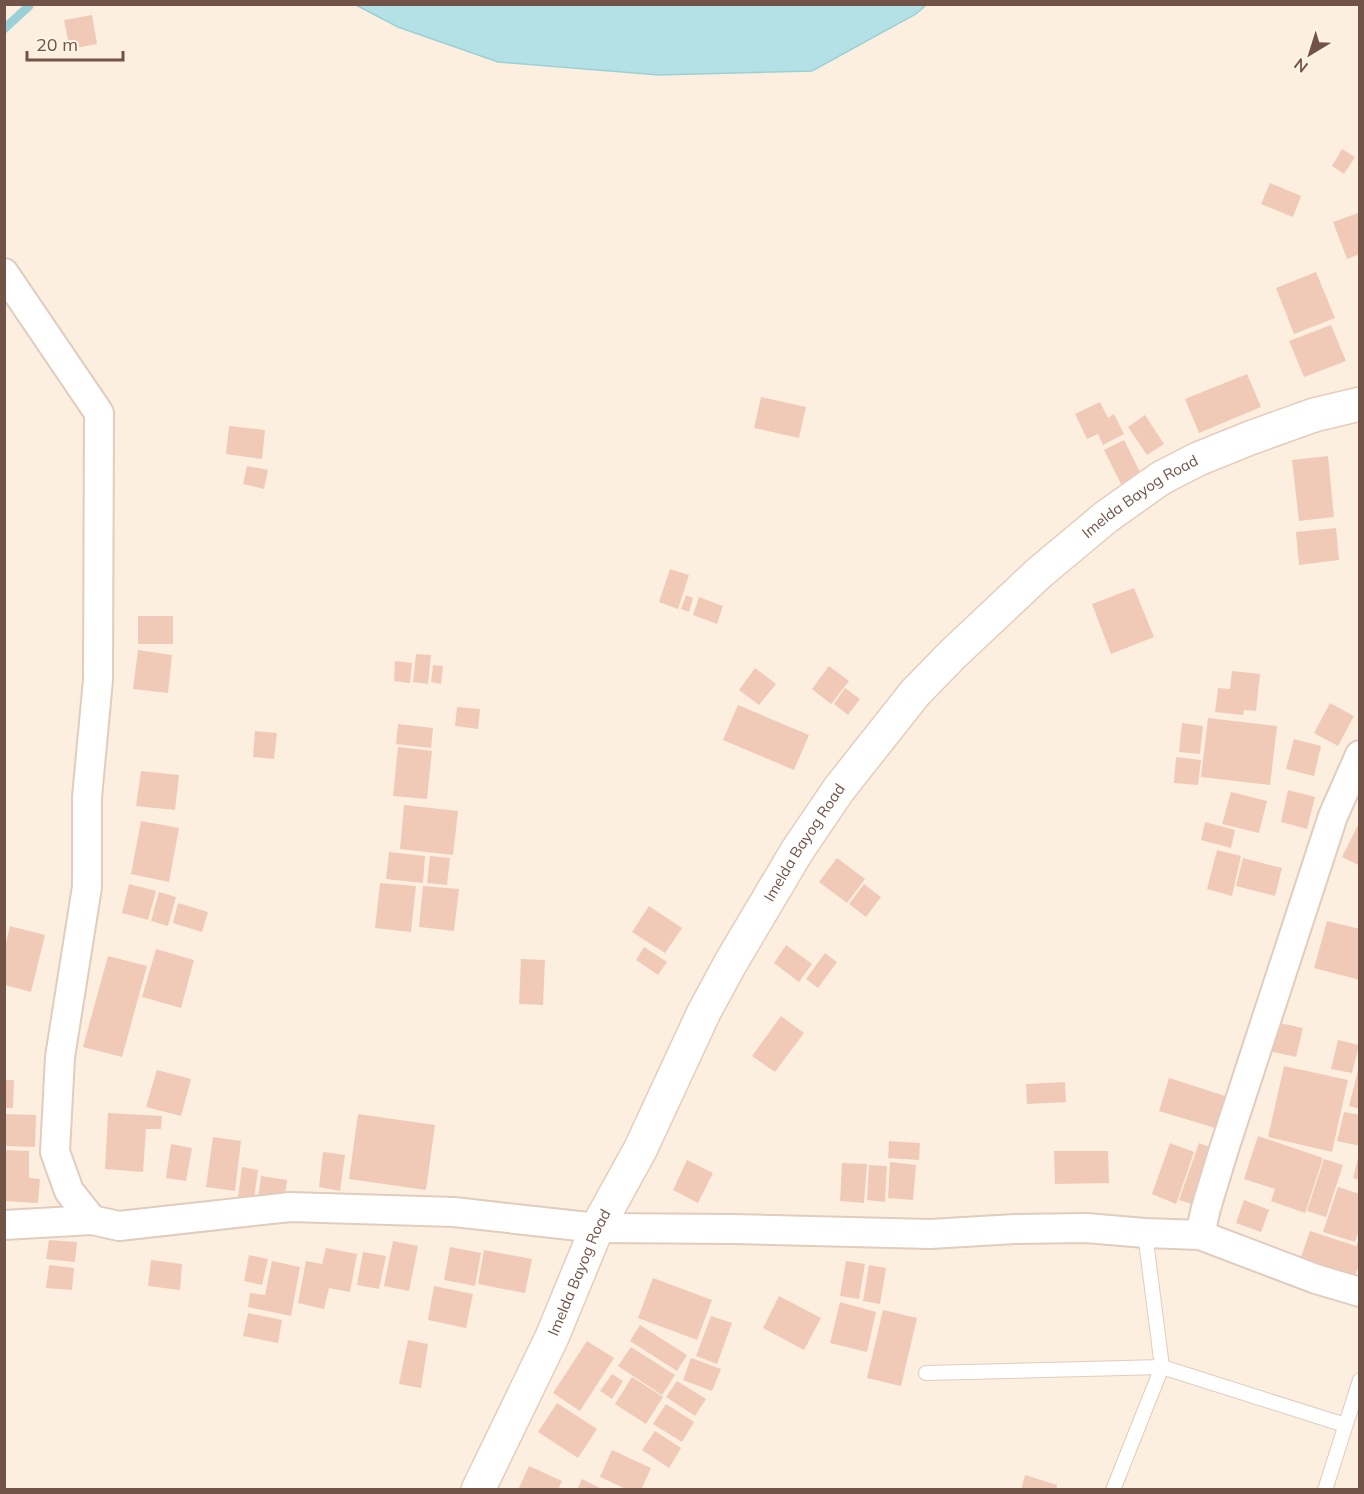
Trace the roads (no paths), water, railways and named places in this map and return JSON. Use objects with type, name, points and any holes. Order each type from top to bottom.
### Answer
[{"type":"main road","name":"Imelda Bayog Road","points":[[478,1490],[552,1336],[597,1228],[640,1149],[704,1012],[797,851],[839,789],[915,693],[1039,573],[1106,517],[1161,478],[1198,459],[1250,438],[1314,415],[1359,404]]},
{"type":"street","points":[[4,273],[99,413],[98,680],[87,797],[87,887],[60,1057],[55,1152],[69,1191],[92,1220]]},
{"type":"street","points":[[1200,1235],[1224,1149],[1333,816],[1359,755]]},
{"type":"street","points":[[4,1226],[92,1220],[119,1226],[290,1207],[454,1212],[597,1228],[733,1228],[930,1234],[1086,1228],[1200,1235],[1316,1279],[1359,1292]]},
{"type":"lane","points":[[1113,1490],[1162,1367],[1145,1233]]},
{"type":"lane","points":[[927,1373],[1162,1367],[1345,1425]]},
{"type":"lane","points":[[1325,1490],[1359,1380]]},
{"type":"water","points":[[356,5],[926,5],[916,14],[812,71],[659,75],[498,62],[398,27]]},
{"type":"waterway","points":[[4,29],[29,4]]}]
